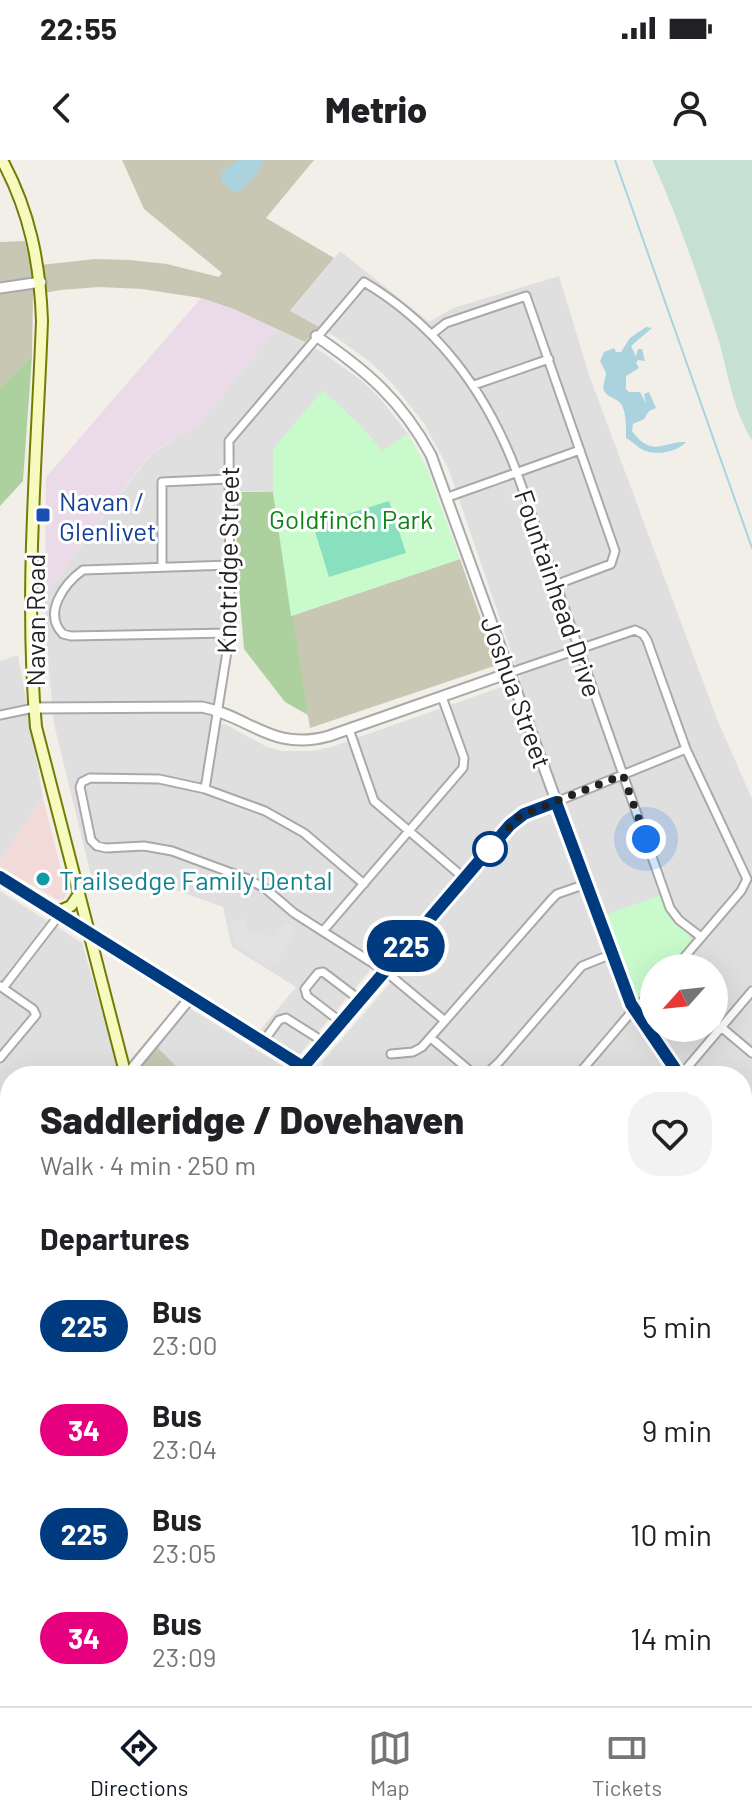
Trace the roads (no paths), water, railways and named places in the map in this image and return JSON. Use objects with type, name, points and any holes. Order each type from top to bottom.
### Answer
[{"type":"main road","name":"Navan Road","points":[[2,160],[32,231],[41,282],[31,600],[34,708],[46,769],[123,1066]]},
{"type":"main road","points":[[58,913],[71,906],[79,894]]},
{"type":"street","points":[[0,288],[41,282]]},
{"type":"street","name":"Fountainhead Drive","points":[[364,282],[403,308],[432,334],[474,385],[501,433],[670,908],[679,920],[701,937]]},
{"type":"street","name":"Knotridge Street","points":[[205,789],[230,633],[228,449],[232,435],[364,282]]},
{"type":"street","points":[[432,334],[446,323],[526,296],[615,557],[607,566],[555,585]]},
{"type":"street","name":"Joshua Street","points":[[316,336],[360,367],[406,413],[431,455],[612,954],[634,1009],[673,1066]]},
{"type":"street","points":[[474,385],[549,359]]},
{"type":"street","points":[[448,497],[580,450]]},
{"type":"street","points":[[162,566],[162,482],[228,479]]},
{"type":"street","points":[[230,565],[83,570],[61,592],[56,603],[55,622],[63,634],[71,636],[230,633]]},
{"type":"street","points":[[0,715],[34,708],[185,706],[218,711],[264,734],[289,740],[315,739],[635,630],[643,634],[686,749],[747,879],[746,885],[687,954]]},
{"type":"street","points":[[323,931],[465,763],[442,697]]},
{"type":"street","points":[[349,729],[374,801],[464,878]]},
{"type":"street","points":[[304,1066],[517,818],[686,749]]},
{"type":"street","points":[[364,884],[292,825],[265,811],[205,789],[159,779],[90,778],[80,787],[91,840],[97,846],[144,846],[172,851],[248,879],[385,971],[445,1021]]},
{"type":"street","points":[[0,877],[301,1066]]},
{"type":"street","points":[[391,1054],[413,1052],[431,1038],[557,894],[586,884]]},
{"type":"street","points":[[0,1058],[36,1015],[32,1008],[1,987],[58,913]]},
{"type":"street","points":[[495,1066],[582,966],[612,954]]},
{"type":"street","points":[[341,1022],[307,996],[305,989],[310,981],[323,972],[360,1000]]},
{"type":"street","points":[[728,1019],[752,991]]},
{"type":"street","points":[[134,1066],[191,997]]},
{"type":"street","points":[[586,1066],[640,1004]]},
{"type":"street","points":[[263,1042],[279,1020],[286,1018],[324,1042]]},
{"type":"street","points":[[728,1033],[752,1053]]},
{"type":"street","points":[[431,1038],[464,1066]]},
{"type":"street","points":[[688,1066],[708,1042]]},
{"type":"water","points":[[238,160],[263,160],[257,174],[240,191],[232,191],[222,181],[222,172]]},
{"type":"water","points":[[646,327],[652,328],[631,346],[636,356],[638,349],[642,349],[645,361],[638,360],[639,368],[626,376],[626,389],[640,392],[646,403],[644,394],[649,392],[656,408],[633,424],[632,431],[652,447],[686,442],[666,452],[643,450],[626,438],[623,408],[603,389],[606,373],[600,361],[604,352],[614,348],[616,352],[621,352],[630,338]]},
{"type":"waterway","points":[[615,160],[752,548]]},
{"type":"place","name":"Navan / Glenlivet","points":[[43,515]]},
{"type":"place","name":"Trailsedge Family Dental","points":[[43,879]]},
{"type":"park label","name":"Goldfinch Park","points":[[351,518]]}]
